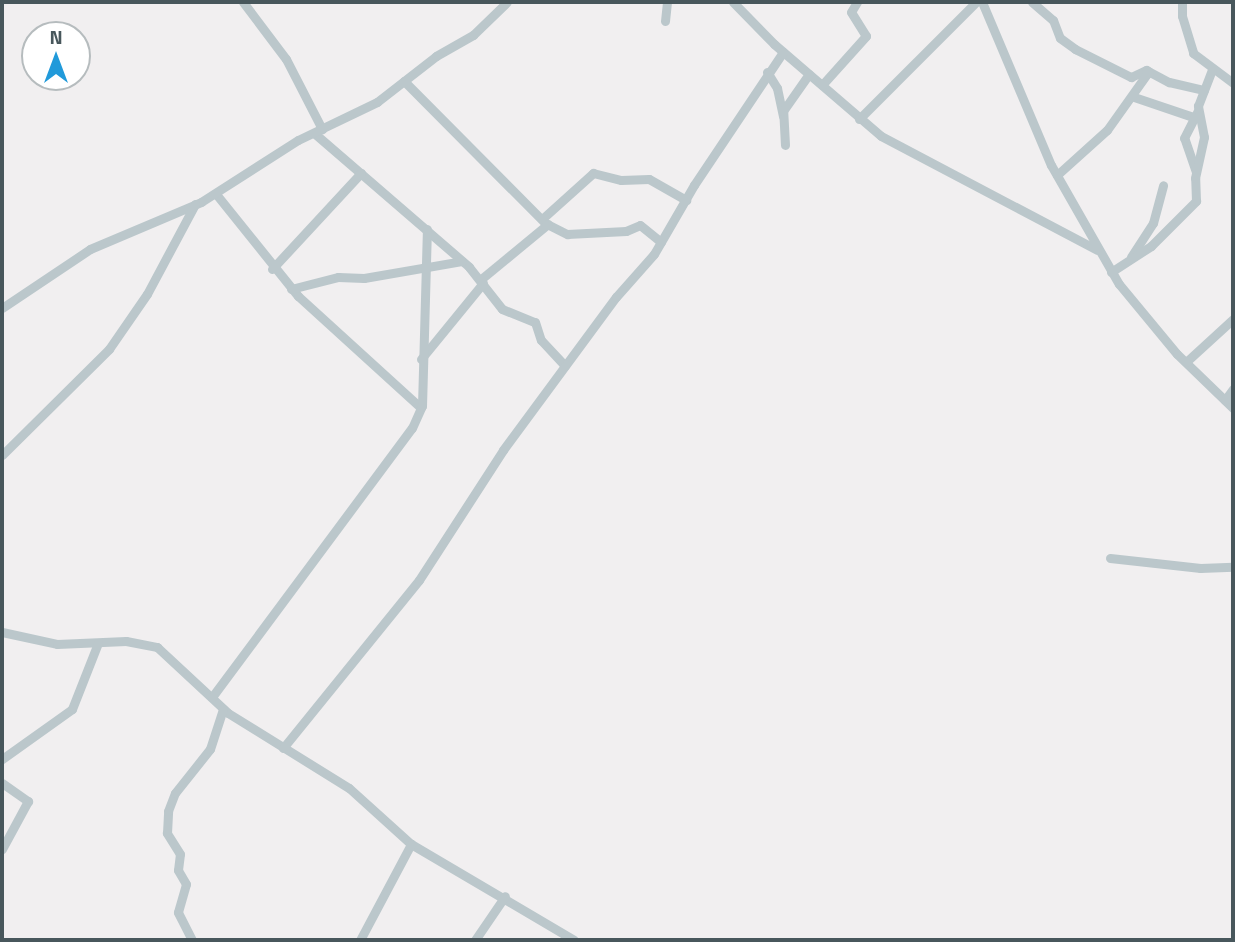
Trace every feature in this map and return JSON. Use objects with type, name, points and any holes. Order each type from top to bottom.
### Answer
[{"type":"street","points":[[243,2],[286,59],[318,131],[361,173],[462,261],[502,309],[536,322],[541,340],[565,366]]},
{"type":"street","points":[[2,307],[90,249],[216,194],[318,131],[377,102],[473,35],[506,2]]},
{"type":"street","points":[[665,21],[667,2]]},
{"type":"street","points":[[733,2],[783,52],[859,119],[891,142],[1099,251]]},
{"type":"street","points":[[822,85],[866,36],[851,12],[857,2]]},
{"type":"street","points":[[859,119],[976,2]]},
{"type":"street","points":[[982,2],[1057,175],[1111,272],[1186,362],[1233,408]]},
{"type":"street","points":[[1032,2],[1053,20],[1066,43],[1131,77],[1149,71],[1169,82],[1203,94],[1229,81]]},
{"type":"street","points":[[1182,2],[1182,16],[1193,53],[1229,81]]},
{"type":"street","points":[[283,748],[419,580],[565,366],[661,242],[767,72],[783,52]]},
{"type":"street","points":[[1196,172],[1184,146],[1212,70]]},
{"type":"street","points":[[1057,175],[1107,130],[1134,97],[1149,71]]},
{"type":"street","points":[[767,72],[777,88],[786,145]]},
{"type":"street","points":[[783,116],[810,74]]},
{"type":"street","points":[[404,82],[545,222],[567,234],[586,234],[640,225],[661,242]]},
{"type":"street","points":[[1134,97],[1196,114]]},
{"type":"street","points":[[1111,272],[1158,240],[1196,201],[1196,172],[1204,137],[1196,114]]},
{"type":"street","points":[[272,269],[361,173]]},
{"type":"street","points":[[421,359],[482,282],[593,173],[621,180],[649,179],[687,200]]},
{"type":"street","points":[[1128,262],[1153,223],[1163,185]]},
{"type":"street","points":[[216,194],[272,269],[291,289],[421,408]]},
{"type":"street","points":[[2,455],[109,349],[147,294],[195,204]]},
{"type":"street","points":[[212,696],[412,428],[421,408],[427,229]]},
{"type":"street","points":[[291,289],[338,277],[427,269],[462,261]]},
{"type":"street","points":[[1186,362],[1233,319]]},
{"type":"street","points":[[1225,400],[1233,389]]},
{"type":"street","points":[[1110,558],[1200,568],[1233,567]]},
{"type":"street","points":[[2,632],[57,644],[126,641],[157,647],[223,709],[368,802],[411,844],[505,896],[574,940]]},
{"type":"street","points":[[2,759],[72,709],[99,643]]},
{"type":"street","points":[[192,940],[178,912],[186,884],[178,870],[180,854],[168,837],[167,821],[175,793],[210,749],[223,709]]},
{"type":"street","points":[[2,783],[28,801],[2,849]]},
{"type":"street","points":[[360,940],[411,844]]},
{"type":"street","points":[[475,940],[505,896]]}]
